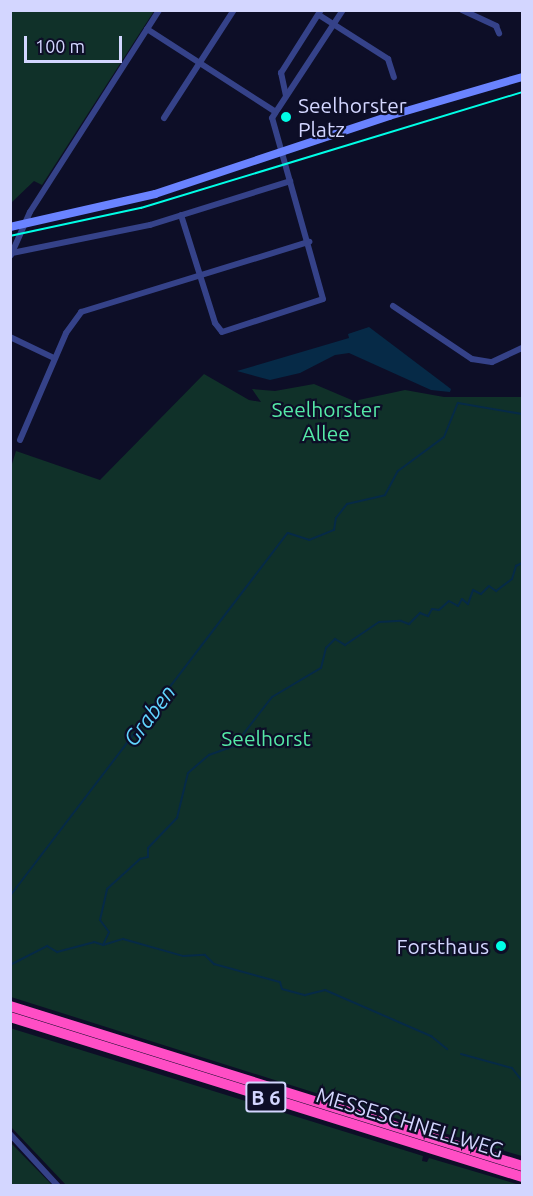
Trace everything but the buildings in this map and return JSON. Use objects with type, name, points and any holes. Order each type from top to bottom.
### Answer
[{"type":"highway","name":"MESSESCHNELLWEG","points":[[10,1006],[522,1166]]},
{"type":"highway","name":"MESSESCHNELLWEG","points":[[10,1017],[522,1177]]},
{"type":"main road","points":[[10,227],[155,194],[282,151],[522,77]]},
{"type":"street","points":[[11,254],[23,225],[159,10]]},
{"type":"street","points":[[164,118],[234,10]]},
{"type":"street","points":[[181,215],[215,323],[222,332],[323,299],[273,118],[342,10]]},
{"type":"street","points":[[462,10],[496,26],[500,33]]},
{"type":"street","points":[[286,96],[281,73],[320,13],[388,59],[394,77]]},
{"type":"street","points":[[147,29],[276,112]]},
{"type":"street","points":[[11,254],[105,235],[181,215],[290,181]]},
{"type":"street","points":[[20,440],[54,358],[66,333],[81,312],[309,242]]},
{"type":"street","points":[[393,306],[472,359],[499,361],[522,348]]},
{"type":"street","points":[[10,337],[54,358]]},
{"type":"street","points":[[10,1134],[58,1185]]},
{"type":"green space","points":[[11,10],[154,11],[42,185],[34,181],[11,203]]},
{"type":"green space","name":"Seelhorst","points":[[204,374],[249,400],[261,402],[252,389],[275,391],[314,384],[354,401],[405,390],[444,397],[522,397],[522,1156],[437,1131],[438,1124],[432,1123],[430,1129],[11,997],[11,467],[16,451],[100,480]]},
{"type":"green space","points":[[10,1028],[423,1156],[422,1161],[427,1162],[429,1158],[520,1185],[66,1185],[11,1127]]},
{"type":"green space","points":[[11,1143],[52,1185],[11,1185]]},
{"type":"water","points":[[369,327],[451,389],[450,392],[431,390],[349,353],[335,355],[300,373],[270,380],[237,371],[349,338],[348,334]]},
{"type":"waterway","name":"Graben","points":[[10,896],[288,533],[309,540],[334,530],[336,518],[347,504],[385,495],[398,471],[444,437],[458,403],[522,414]]},
{"type":"waterway","points":[[10,965],[47,946],[57,952],[94,942],[103,945],[109,932],[100,920],[107,889],[140,859],[148,857],[148,848],[177,818],[188,773],[209,755],[234,746],[272,697],[321,668],[326,648],[335,639],[345,645],[379,622],[401,621],[409,624],[420,613],[428,616],[432,609],[439,610],[449,601],[458,606],[462,599],[468,604],[473,590],[481,594],[489,586],[496,591],[512,579],[516,566],[522,563]]},
{"type":"waterway","points":[[103,945],[123,939],[183,956],[205,955],[214,964],[280,982],[282,989],[305,995],[325,990],[431,1036],[447,1049]]},
{"type":"waterway","points":[[461,1054],[512,1068],[522,1081]]},
{"type":"tram line","points":[[10,236],[141,208],[522,92]]},
{"type":"place","name":"Seelhorster Platz","points":[[286,117]]},
{"type":"place","name":"Forsthaus","points":[[501,946]]},
{"type":"park label","name":"Seelhorster Allee","points":[[326,421]]}]
